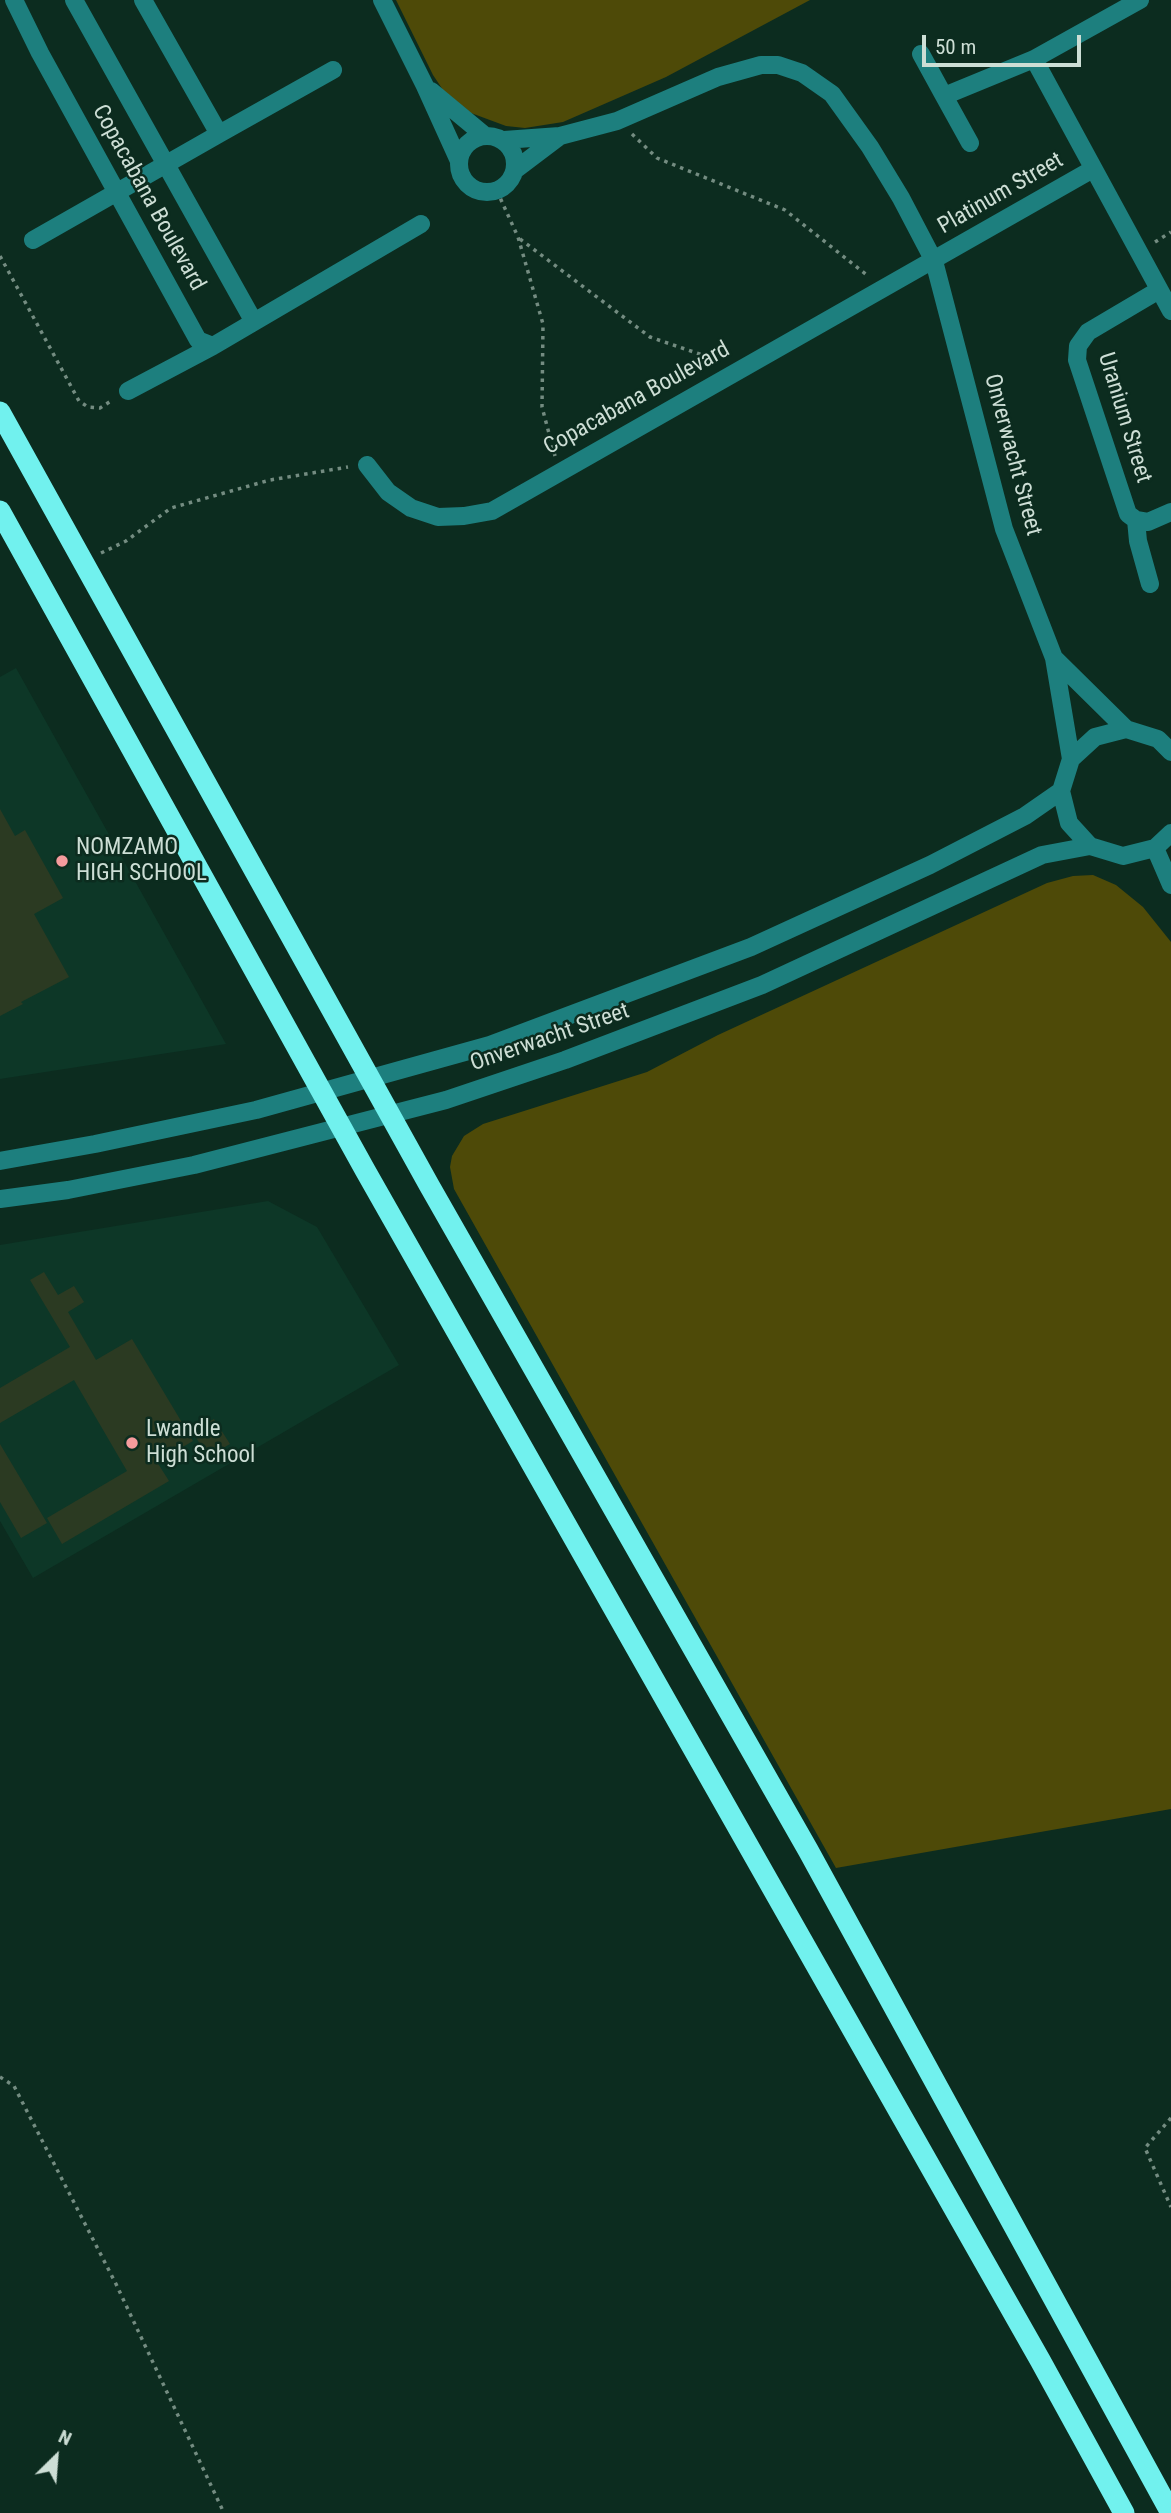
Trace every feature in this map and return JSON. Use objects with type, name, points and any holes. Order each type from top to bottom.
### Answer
[{"type":"highway","points":[[0,412],[370,1079],[808,1850],[1171,2513]]},
{"type":"highway","points":[[0,511],[322,1092],[1124,2513]]},
{"type":"street","name":"Copacabana Boulevard","points":[[14,0],[40,53],[198,340],[213,346]]},
{"type":"street","points":[[74,0],[254,322]]},
{"type":"street","points":[[144,0],[219,134]]},
{"type":"street","points":[[382,0],[459,161],[461,175],[470,186],[483,192],[497,191],[509,183],[515,170],[514,153],[504,140]]},
{"type":"street","points":[[944,96],[1034,59],[1140,0]]},
{"type":"street","points":[[921,54],[970,143]]},
{"type":"street","name":"Platinum Street","points":[[1034,59],[1171,312]]},
{"type":"street","name":"Onverwacht Street","points":[[560,136],[617,121],[718,77],[761,65],[778,65],[802,72],[832,94],[870,147],[934,261],[1004,529],[1054,658],[1071,759]]},
{"type":"street","points":[[33,240],[333,70]]},
{"type":"street","points":[[425,86],[484,135]]},
{"type":"street","points":[[459,161],[463,149],[472,140],[484,135],[504,140],[560,136]]},
{"type":"street","points":[[515,170],[560,136]]},
{"type":"street","name":"Platinum Street","points":[[934,261],[1093,169]]},
{"type":"street","points":[[128,391],[213,346],[421,224]]},
{"type":"street","name":"Copacabana Boulevard","points":[[367,465],[388,492],[411,508],[438,517],[492,511],[934,261]]},
{"type":"street","name":"Uranium Street","points":[[1136,520],[1126,509],[1077,360],[1078,346],[1088,332],[1159,290]]},
{"type":"street","points":[[1150,584],[1138,541],[1136,520],[1148,522],[1171,512]]},
{"type":"street","name":"Onverwacht Street","points":[[1054,658],[1126,729]]},
{"type":"street","points":[[1171,752],[1164,736],[1126,729],[1094,737],[1071,759],[1061,791],[1069,823],[1090,846],[1123,856],[1155,848],[1171,834]]},
{"type":"street","name":"Onverwacht Street","points":[[0,1161],[190,1125],[322,1092],[490,1045],[751,947],[930,865],[1025,816],[1061,791]]},
{"type":"street","name":"Onverwacht Street","points":[[0,1199],[68,1190],[194,1166],[459,1096],[649,1029],[762,985],[1042,855],[1090,846]]},
{"type":"street","points":[[1155,848],[1171,885]]},
{"type":"path","points":[[617,121],[657,158],[785,210],[857,266],[882,290]]},
{"type":"path","points":[[497,191],[518,237],[543,324],[542,407],[559,471]]},
{"type":"path","points":[[518,237],[650,337],[742,369]]},
{"type":"path","points":[[0,256],[79,401],[88,407],[100,408],[128,391]]},
{"type":"path","points":[[83,562],[126,541],[172,508],[270,480],[367,465]]},
{"type":"path","points":[[0,2077],[14,2086],[116,2284],[224,2513]]},
{"type":"path","points":[[1171,2118],[1145,2148],[1171,2207]]},
{"type":"shaded area","points":[[396,0],[810,0],[666,77],[563,122],[525,128],[506,126],[471,113],[443,90]]},
{"type":"shaded area","name":"NOMZAMO HIGH SCHOOL","points":[[16,668],[226,1044],[0,1079],[0,677]]},
{"type":"shaded area","points":[[1093,875],[1116,885],[1143,907],[1171,942],[1171,1809],[836,1868],[454,1189],[450,1167],[452,1156],[464,1136],[483,1124],[647,1072],[718,1035],[1047,883],[1073,876]]},
{"type":"shaded area","name":"Lwandle High School","points":[[268,1201],[317,1227],[399,1365],[33,1578],[0,1521],[0,1245]]},
{"type":"building","points":[[0,809],[15,836],[25,830],[63,898],[34,914],[69,977],[0,1016]]},
{"type":"building","points":[[44,1272],[58,1295],[74,1286],[84,1302],[68,1312],[96,1360],[132,1339],[193,1441],[157,1462],[169,1481],[62,1544],[47,1518],[127,1471],[74,1380],[0,1423],[0,1388],[70,1347],[30,1280]]},
{"type":"building","points":[[214,1419],[230,1444],[208,1457],[192,1431]]},
{"type":"building","points":[[0,1444],[47,1523],[21,1538],[0,1502]]},
{"type":"place","name":"NOMZAMO HIGH SCHOOL","points":[[62,861]]},
{"type":"place","name":"Lwandle High School","points":[[132,1443]]}]
